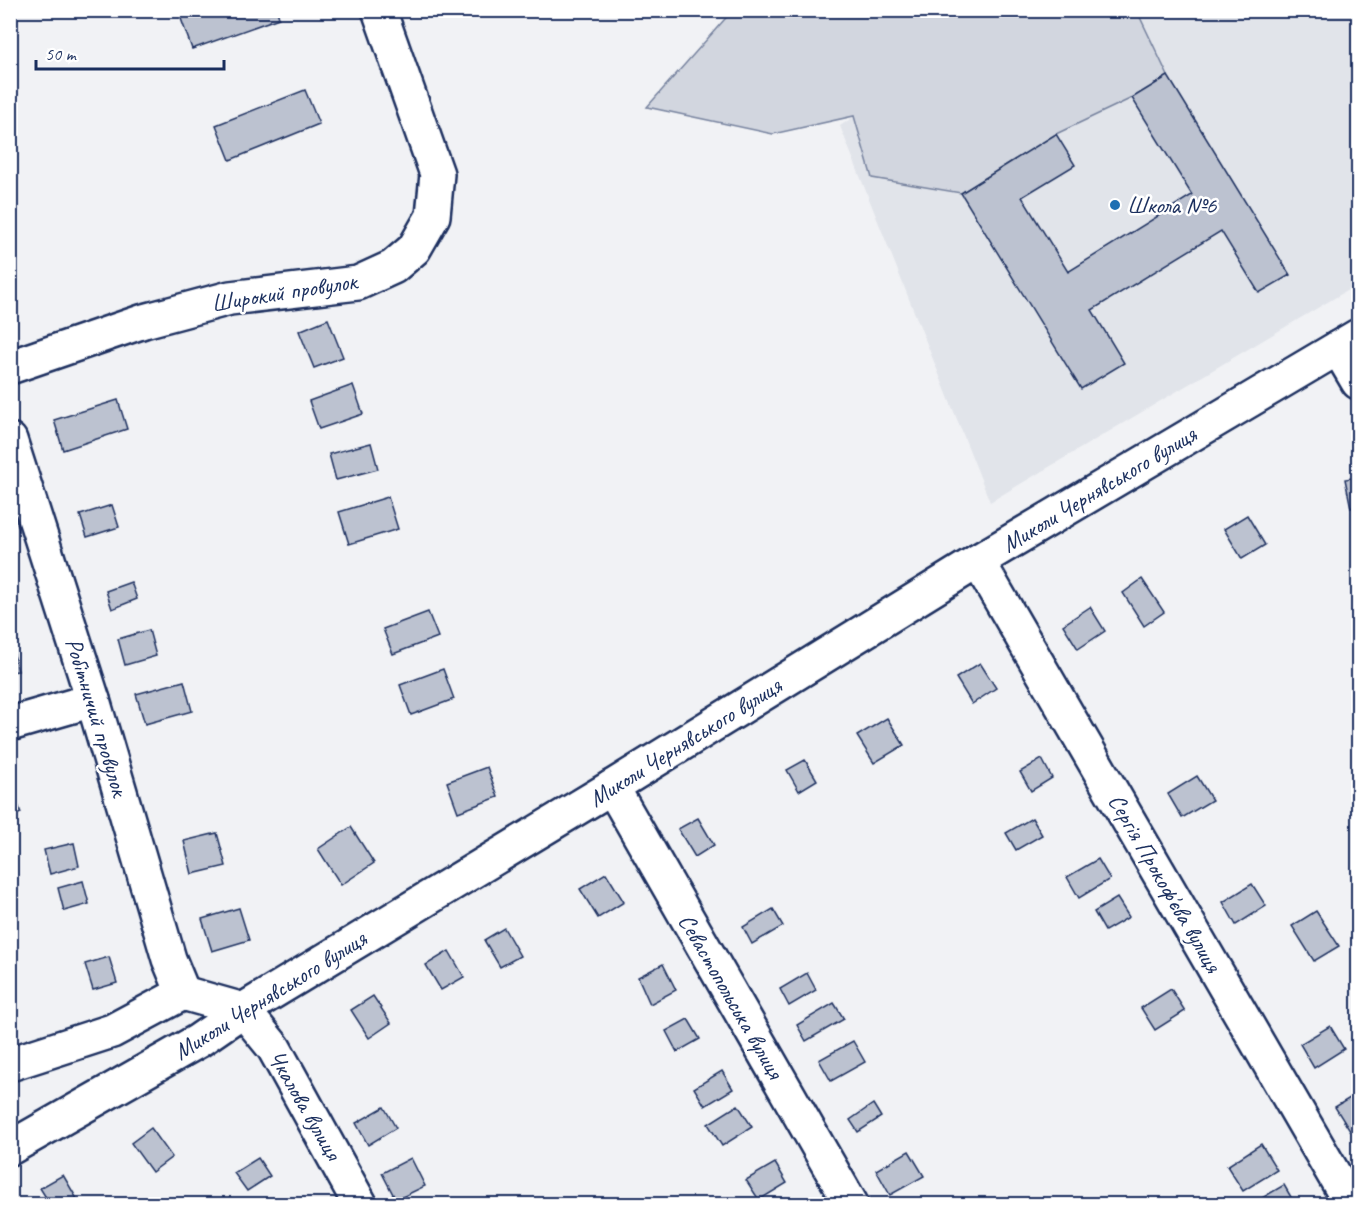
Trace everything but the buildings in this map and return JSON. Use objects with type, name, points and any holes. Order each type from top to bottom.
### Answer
[{"type":"street","name":"Широкий провулок","points":[[10,368],[144,321],[230,298],[358,283],[393,267],[414,249],[433,216],[437,174],[379,10]]},
{"type":"street","points":[[1348,342],[1359,382]]},
{"type":"street","name":"Миколи Чернявського вулиця","points":[[10,1148],[198,1041],[243,1010],[612,787],[978,561],[1348,342]]},
{"type":"street","name":"Робітничий провулок","points":[[10,440],[93,700],[169,959],[183,993]]},
{"type":"street","name":"Сергія Прокоф'єва вулиця","points":[[978,561],[1351,1204]]},
{"type":"street","points":[[10,724],[93,700]]},
{"type":"street","name":"Севастопольська вулиця","points":[[612,787],[851,1204]]},
{"type":"street","points":[[10,1064],[112,1031],[183,993],[243,1010]]},
{"type":"street","name":"Чкалова вулиця","points":[[243,1010],[274,1048],[360,1204]]},
{"type":"shaded area","points":[[732,11],[1137,11],[1168,76],[1132,98],[1056,134],[961,193],[872,178],[854,116],[773,134],[647,107]]},
{"type":"shaded area","name":"Школа №6","points":[[1011,11],[1358,11],[1358,284],[990,502],[840,126]]},
{"type":"place","name":"Школа №6","points":[[1115,205]]}]
